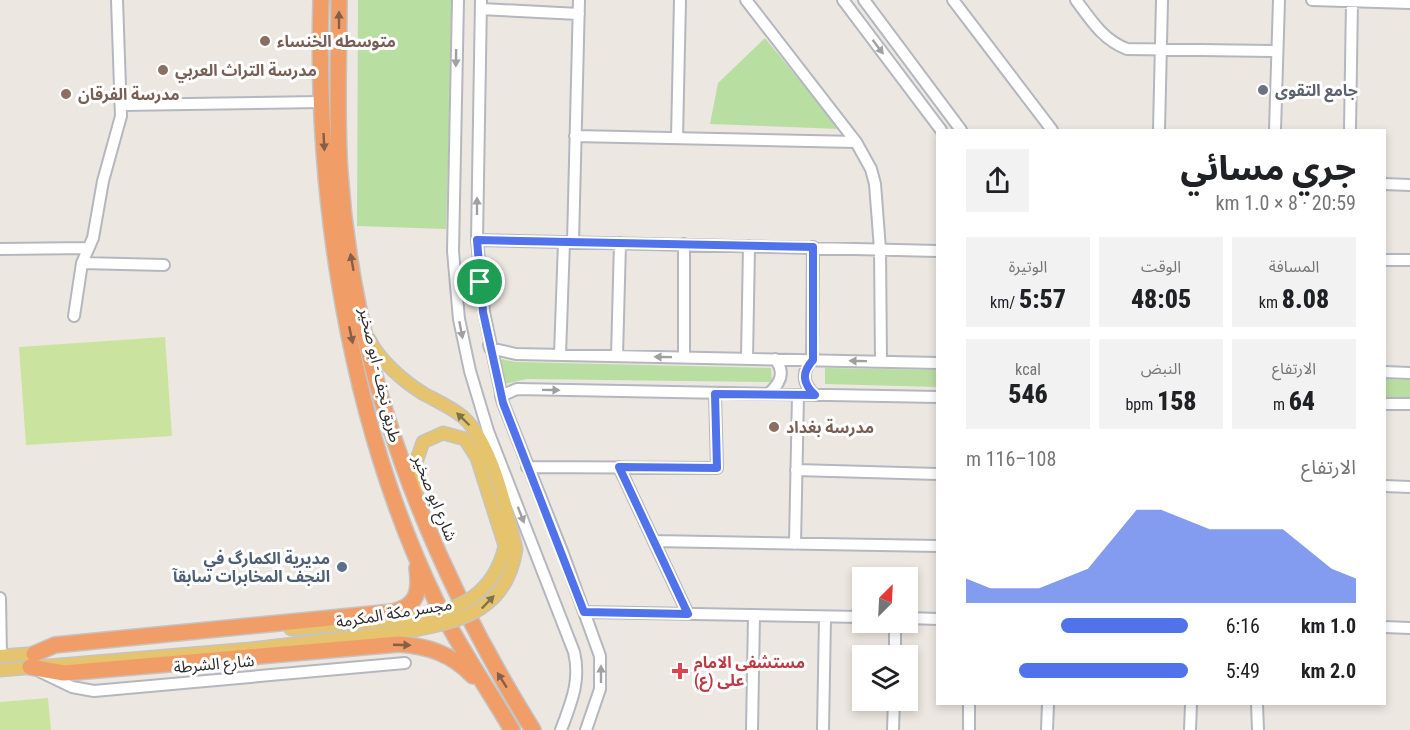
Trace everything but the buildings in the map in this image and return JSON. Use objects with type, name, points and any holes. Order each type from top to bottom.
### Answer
[{"type":"highway","name":"طريق نجف - ابو صخير","points":[[321,0],[321,83],[326,180],[343,297],[369,416],[408,533],[425,575],[454,636],[512,730]]},
{"type":"highway","points":[[321,83],[329,79],[338,82],[339,0]]},
{"type":"highway","points":[[320,46],[329,51],[339,46]]},
{"type":"highway","name":"شارع ابو صخير","points":[[338,82],[340,173],[346,225],[365,330],[397,451],[464,610],[492,664],[533,730]]},
{"type":"highway","points":[[32,660],[55,645],[362,616],[405,609],[414,602],[419,592],[416,562],[408,533]]},
{"type":"highway","points":[[32,660],[63,673],[371,645],[412,645],[437,651],[461,665],[495,700]]},
{"type":"main road","points":[[365,330],[372,346],[402,378],[454,410],[473,429],[494,472],[510,548]]},
{"type":"main road","points":[[437,549],[432,522],[414,468],[423,442],[443,433],[465,439],[472,446],[510,548]]},
{"type":"main road","name":"مجسر مكة المكرمة","points":[[250,649],[415,624],[454,609],[474,599],[492,580],[510,548]]},
{"type":"main road","name":"مجسر مكة المكرمة","points":[[32,660],[247,633],[415,624]]},
{"type":"main road","name":"شارع الشرطة","points":[[0,670],[32,660],[250,649]]},
{"type":"main road","points":[[1,656],[32,660]]},
{"type":"street","points":[[74,316],[82,263],[94,232],[102,181],[115,144],[122,105],[117,0]]},
{"type":"street","points":[[458,0],[453,251],[460,328],[478,401],[574,652],[577,670],[576,688],[561,730]]},
{"type":"street","points":[[560,355],[575,136],[579,0]]},
{"type":"street","points":[[678,138],[680,0]]},
{"type":"street","points":[[746,0],[856,142],[875,184],[880,249],[881,362]]},
{"type":"street","points":[[843,0],[940,129]]},
{"type":"street","points":[[864,0],[960,129]]},
{"type":"street","points":[[953,0],[1051,129]]},
{"type":"street","points":[[1076,0],[1101,33],[1114,44],[1127,49],[1277,51]]},
{"type":"street","points":[[1159,129],[1162,0]]},
{"type":"street","points":[[1275,129],[1279,0]]},
{"type":"street","points":[[1312,0],[1410,3]]},
{"type":"street","points":[[1350,129],[1352,2]]},
{"type":"street","points":[[503,403],[489,345],[477,240],[481,4],[579,14]]},
{"type":"street","points":[[859,21],[872,11]]},
{"type":"street","points":[[122,105],[322,102]]},
{"type":"street","points":[[575,136],[856,142]]},
{"type":"street","points":[[1386,184],[1410,185]]},
{"type":"street","points":[[477,240],[936,251]]},
{"type":"street","points":[[617,356],[620,243]]},
{"type":"street","points":[[684,244],[684,358]]},
{"type":"street","points":[[747,359],[749,246]]},
{"type":"street","points":[[813,247],[813,360],[804,371],[804,378],[805,384],[815,395]]},
{"type":"street","points":[[0,249],[88,248]]},
{"type":"street","points":[[1386,260],[1410,260]]},
{"type":"street","points":[[82,263],[164,265]]},
{"type":"street","points":[[456,284],[480,282]]},
{"type":"street","points":[[489,345],[490,348],[507,353],[936,363]]},
{"type":"street","points":[[768,394],[781,378],[781,371],[774,359]]},
{"type":"street","points":[[1386,372],[1410,373]]},
{"type":"street","points":[[586,730],[598,700],[602,678],[600,656],[562,550],[527,467],[501,396],[517,389],[936,397]]},
{"type":"street","points":[[527,467],[717,468],[715,394]]},
{"type":"street","points":[[795,544],[798,395]]},
{"type":"street","points":[[1386,404],[1410,404]]},
{"type":"street","points":[[619,467],[688,614]]},
{"type":"street","points":[[796,470],[936,474]]},
{"type":"street","points":[[1386,486],[1410,487]]},
{"type":"street","points":[[654,542],[936,546]]},
{"type":"street","points":[[0,598],[1,656]]},
{"type":"street","points":[[584,612],[852,617]]},
{"type":"street","points":[[752,730],[754,615]]},
{"type":"street","points":[[823,730],[825,617]]},
{"type":"street","points":[[918,618],[936,619]]},
{"type":"street","points":[[1386,627],[1410,628]]},
{"type":"street","name":"شارع الشرطة","points":[[32,660],[72,687],[94,691],[405,663]]},
{"type":"street","points":[[969,705],[969,730]]},
{"type":"street","points":[[1047,730],[1048,705]]},
{"type":"street","points":[[1190,730],[1191,705]]},
{"type":"street","points":[[1257,705],[1258,730]]},
{"type":"street","points":[[893,730],[894,711]]},
{"type":"green space","points":[[358,0],[453,0],[446,229],[357,226]]},
{"type":"green space","points":[[765,38],[840,129],[710,124],[718,83]]},
{"type":"green space","points":[[165,337],[172,436],[26,445],[19,347]]},
{"type":"green space","points":[[500,359],[516,362],[771,368],[772,382],[527,379],[504,384]]},
{"type":"green space","points":[[825,368],[936,370],[936,387],[825,384]]},
{"type":"green space","points":[[1386,379],[1410,380],[1410,398],[1386,398]]},
{"type":"green space","points":[[48,698],[51,730],[0,730],[0,702]]},
{"type":"place","name":"متوسطه الخنساء","points":[[265,41]]},
{"type":"place","name":"مدرسة التراث العربي","points":[[163,70]]},
{"type":"place","name":"جامع التقوى","points":[[1263,90]]},
{"type":"place","name":"مدرسة الفرقان","points":[[66,94]]},
{"type":"place","name":"مدرسة بغداد","points":[[774,427]]},
{"type":"place","name":"مديرية الكمارگ في النجف المخابرات سابقآ","points":[[342,567]]},
{"type":"place","name":"مستشفی الامام علی (ع)","points":[[680,671]]},
{"type":"route","points":[[477,240],[813,247],[813,360],[804,371],[804,378],[805,384],[815,395],[715,394],[717,468],[619,467],[688,614],[584,612],[562,550],[503,403],[489,345],[480,282],[477,240]]}]
